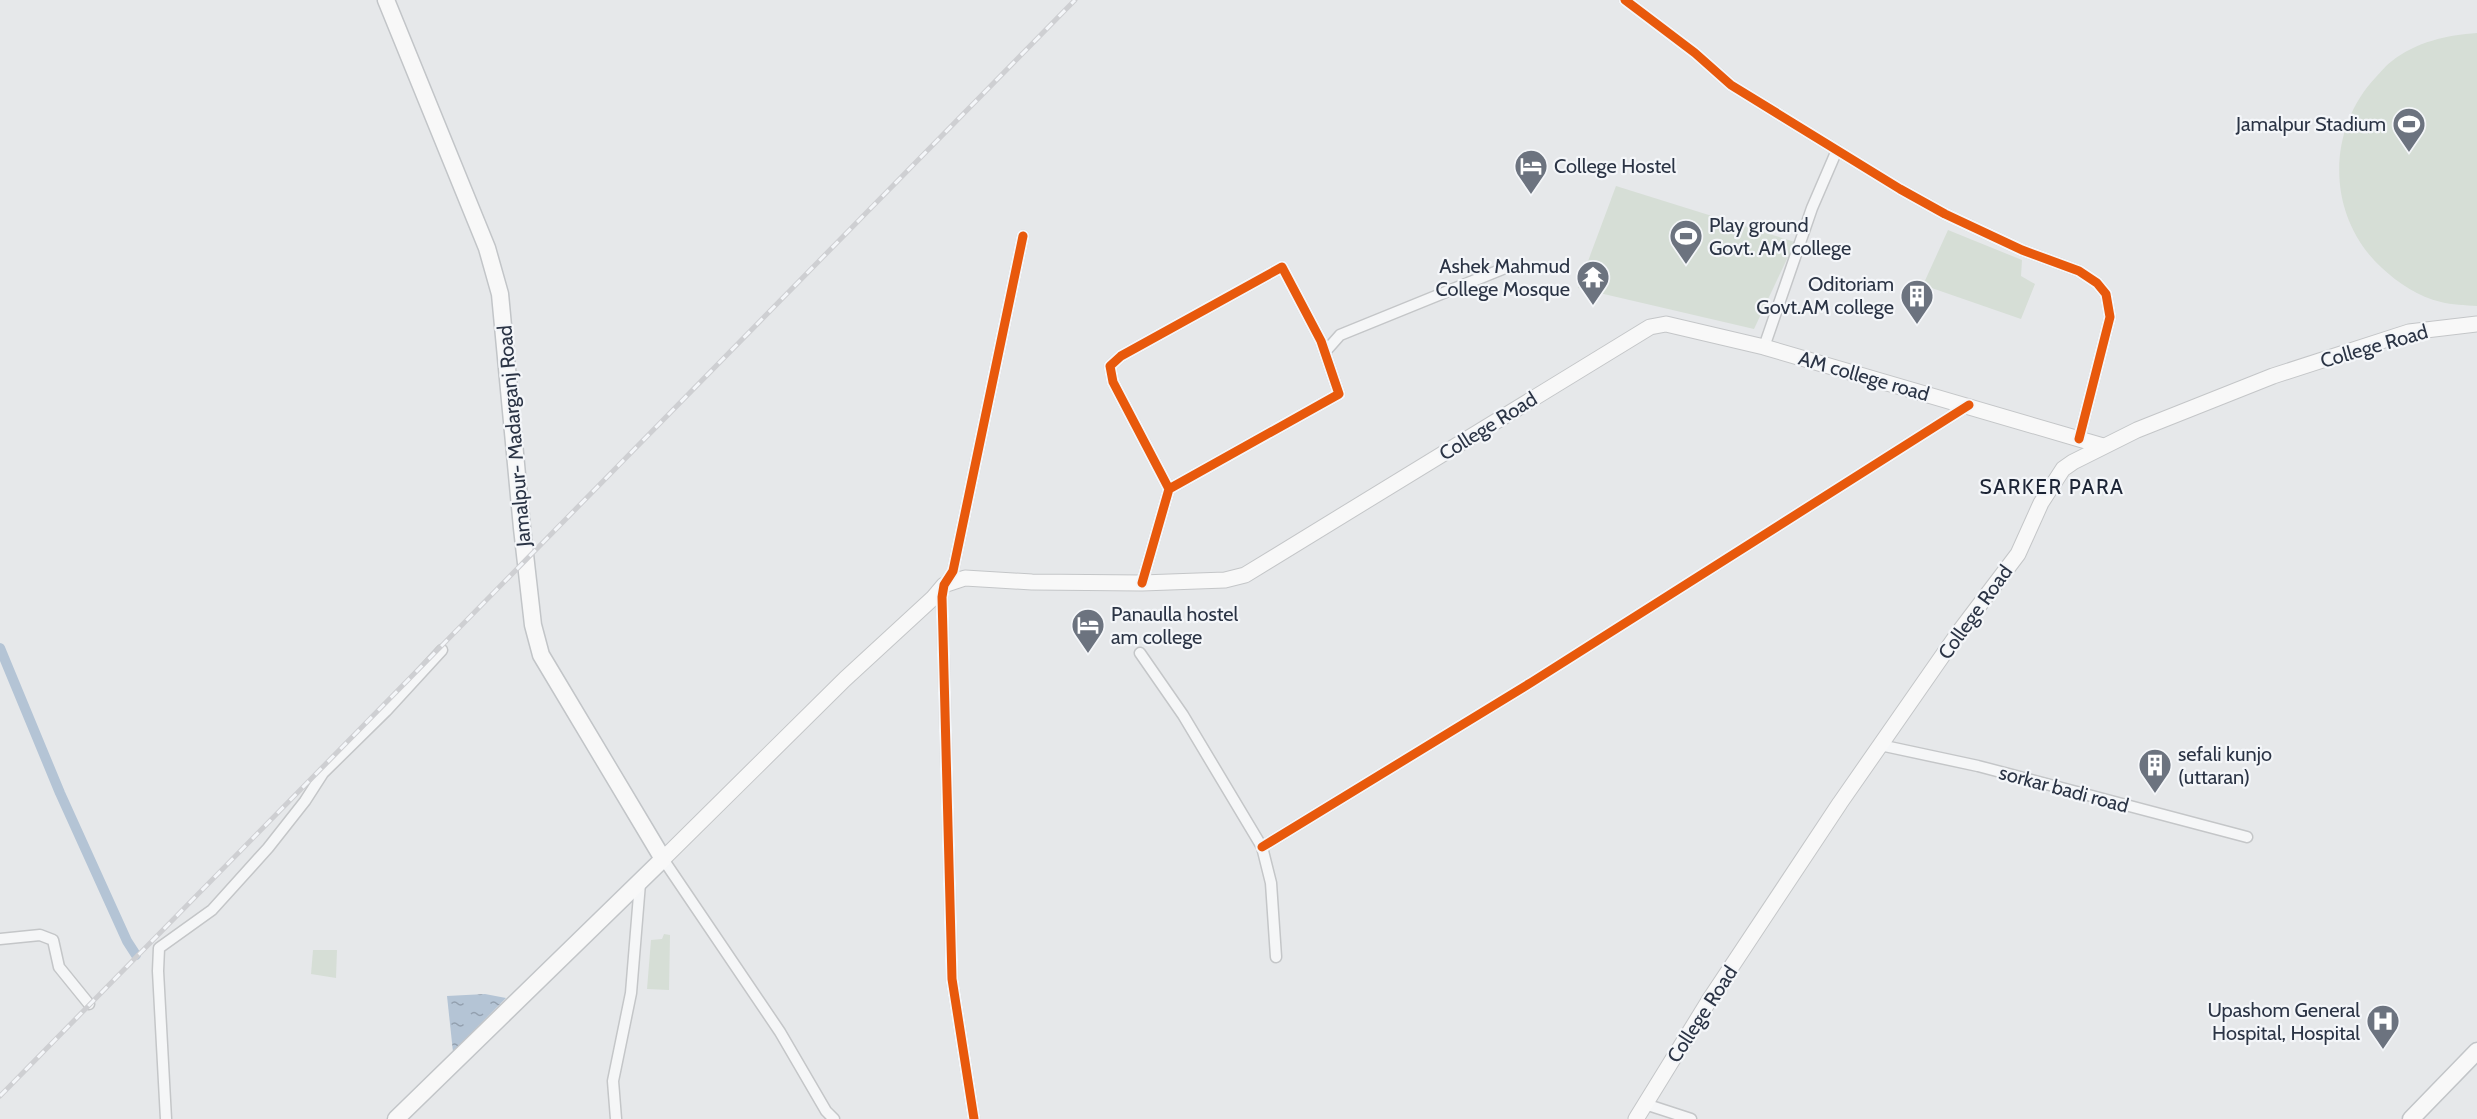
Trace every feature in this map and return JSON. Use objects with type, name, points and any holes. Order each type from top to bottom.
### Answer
[{"type":"main road","name":"Jamalpur- Madarganj Road","points":[[386,0],[487,248],[500,294],[522,528],[533,625],[541,656],[663,860]]},
{"type":"main road","name":"College Road","points":[[944,585],[965,578],[1032,582],[1142,582],[1225,580],[1245,575],[1650,327],[1666,324],[1764,347]]},
{"type":"main road","name":"College Road","points":[[1636,1119],[1710,999],[1880,745],[1959,632],[2018,554],[2042,503],[2063,469],[2137,430],[2273,376],[2409,332],[2477,324]]},
{"type":"main road","name":"AM college road","points":[[1764,347],[2103,446]]},
{"type":"main road","points":[[396,1119],[944,585]]},
{"type":"main road","points":[[2411,1119],[2477,1051]]},
{"type":"street","points":[[1625,0],[1695,52],[1731,85],[1900,189],[1945,214],[2022,250],[2079,271],[2097,283],[2106,294],[2110,317],[2079,439]]},
{"type":"street","points":[[1764,347],[1812,208],[1837,150]]},
{"type":"street","points":[[974,1119],[952,979],[942,597],[944,585],[953,571],[1023,237]]},
{"type":"street","points":[[1142,582],[1169,489],[1113,382],[1110,366],[1121,356],[1282,267],[1325,352],[1339,394],[1169,489]]},
{"type":"street","points":[[1325,352],[1340,335],[1505,268]]},
{"type":"street","points":[[1315,330],[1340,335]]},
{"type":"street","points":[[1262,847],[1522,688],[1969,405]]},
{"type":"street","points":[[166,1119],[158,971],[159,948],[212,910],[233,884],[268,848],[305,801],[323,773],[387,711],[442,650]]},
{"type":"street","points":[[1140,653],[1183,715],[1262,847],[1270,883],[1276,957]]},
{"type":"street","name":"sorkar badi road","points":[[1880,745],[1978,766],[2247,837]]},
{"type":"street","points":[[663,860],[780,1032],[826,1111],[834,1119]]},
{"type":"street","points":[[616,1119],[612,1081],[631,993],[640,883]]},
{"type":"street","points":[[0,939],[40,935],[53,940],[59,967],[89,1004]]},
{"type":"street","points":[[1645,1104],[1691,1119]]},
{"type":"shaded area","name":"Jamalpur Stadium","points":[[2477,33],[2477,306],[2445,303],[2425,297],[2402,284],[2382,268],[2364,248],[2351,225],[2342,200],[2339,174],[2341,148],[2348,123],[2359,99],[2376,77],[2401,54],[2422,44]]},
{"type":"shaded area","name":"Play ground Govt. AM college","points":[[1616,186],[1795,242],[1754,329],[1578,288]]},
{"type":"shaded area","points":[[1948,230],[2022,260],[2021,276],[2035,284],[2021,319],[1923,285]]},
{"type":"shaded area","points":[[664,934],[670,935],[669,990],[647,989],[651,940],[662,939]]},
{"type":"shaded area","points":[[313,950],[337,950],[336,978],[311,974]]},
{"type":"water","points":[[485,994],[506,998],[453,1052],[447,996]]},
{"type":"waterway","points":[[0,648],[60,793],[127,941],[136,955]]},
{"type":"railway","points":[[0,1096],[1075,0]]},
{"type":"cycle path","points":[[1625,0],[1695,53],[1731,85],[1900,189],[1945,214],[2022,250],[2079,271],[2097,283],[2106,294],[2110,317],[2079,439]]},
{"type":"cycle path","points":[[974,1119],[952,979],[942,597],[944,585],[953,571],[1023,236]]},
{"type":"cycle path","points":[[1142,583],[1169,489],[1339,394],[1321,341],[1282,267],[1121,356],[1110,366],[1113,382],[1169,489]]},
{"type":"cycle path","points":[[1262,847],[1532,682],[1969,405]]},
{"type":"place","name":"Jamalpur Stadium","points":[[2409,153]]},
{"type":"place","name":"College Hostel","points":[[1531,195]]},
{"type":"place","name":"Play ground Govt. AM college","points":[[1686,265]]},
{"type":"place","name":"Ashek Mahmud College Mosque","points":[[1593,306]]},
{"type":"place","name":"Oditoriam Govt.AM college","points":[[1917,325]]},
{"type":"place","name":"Panaulla hostel am college","points":[[1088,654]]},
{"type":"place","name":"sefali kunjo (uttaran)","points":[[2155,794]]},
{"type":"place","name":"Upashom General Hospital, Hospital","points":[[2383,1050]]},
{"type":"district","name":"SARKER PARA","points":[[2052,486]]}]
